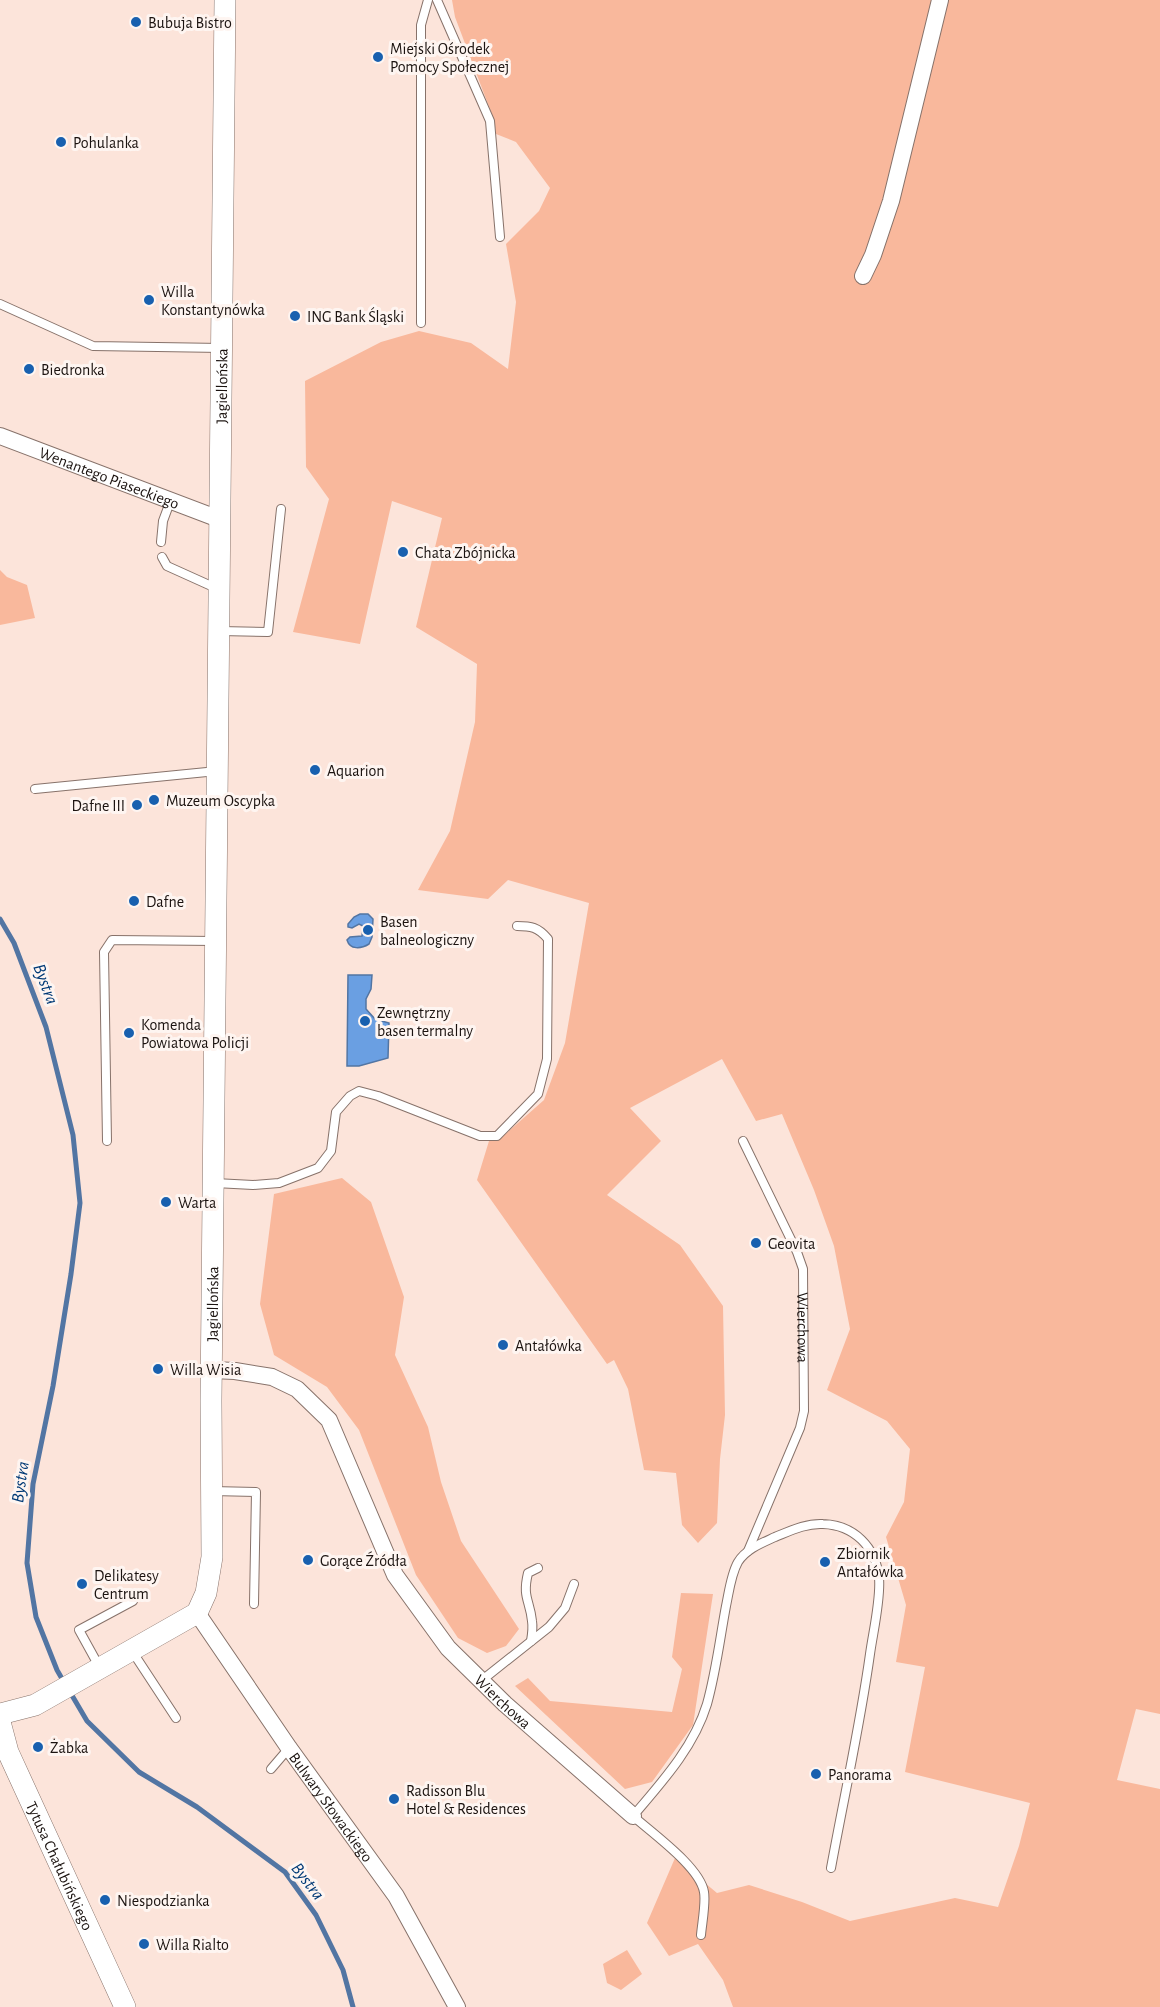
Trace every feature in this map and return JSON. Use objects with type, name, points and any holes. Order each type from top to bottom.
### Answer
[{"type":"street","name":"Jagiellońska","points":[[197,1612],[206,1593],[212,1557],[225,0]]},
{"type":"street","points":[[863,276],[891,201],[940,0]]},
{"type":"street","name":"Wenantego Piaseckiego","points":[[0,436],[219,519]]},
{"type":"street","name":"Wierchowa","points":[[212,1370],[272,1377],[297,1389],[329,1420],[395,1575],[448,1648],[481,1681],[633,1816]]},
{"type":"street","points":[[0,1714],[35,1705],[197,1612]]},
{"type":"street","name":"Bulwary Słowackiego","points":[[197,1612],[288,1748],[396,1896],[457,2007]]},
{"type":"street","name":"Tytusa Chałubińskiego","points":[[0,1722],[8,1752],[125,2007]]},
{"type":"lane","points":[[421,323],[421,25],[428,0]]},
{"type":"lane","points":[[437,0],[437,5],[490,121],[500,237]]},
{"type":"lane","points":[[0,304],[93,346],[222,348]]},
{"type":"lane","points":[[161,542],[163,521],[170,502]]},
{"type":"lane","points":[[219,631],[268,632],[281,509]]},
{"type":"lane","points":[[162,557],[167,566],[220,590]]},
{"type":"lane","points":[[35,789],[218,771]]},
{"type":"lane","points":[[214,1183],[254,1185],[279,1183],[318,1167],[331,1151],[336,1112],[350,1096],[359,1091],[378,1095],[480,1136],[497,1136],[538,1094],[547,1059],[548,939],[540,930],[531,926],[517,926]]},
{"type":"lane","points":[[107,1141],[104,952],[112,940],[216,941]]},
{"type":"lane","name":"Wierchowa","points":[[633,1816],[667,1777],[697,1732],[707,1703],[730,1586],[738,1562],[748,1552],[797,1437],[804,1411],[803,1269],[743,1141]]},
{"type":"lane","points":[[211,1491],[256,1492],[254,1604]]},
{"type":"lane","points":[[748,1552],[759,1544],[801,1527],[822,1523],[841,1527],[857,1535],[870,1548],[875,1559],[879,1579],[874,1631],[831,1868]]},
{"type":"lane","points":[[531,1641],[532,1621],[525,1596],[526,1582],[528,1573],[538,1568]]},
{"type":"lane","points":[[481,1681],[549,1628],[565,1608],[574,1584]]},
{"type":"lane","points":[[96,1670],[79,1630],[133,1601]]},
{"type":"lane","points":[[132,1651],[176,1718]]},
{"type":"lane","points":[[270,1769],[288,1748]]},
{"type":"lane","points":[[633,1816],[681,1857],[694,1873],[704,1891],[701,1935]]},
{"type":"shaded area","points":[[452,0],[1160,0],[1160,1714],[1136,1709],[1117,1780],[1160,1789],[1160,2007],[733,2007],[723,1980],[698,1944],[669,1956],[647,1923],[675,1858],[717,1893],[749,1885],[850,1921],[955,1898],[998,1907],[1019,1846],[1030,1803],[905,1772],[925,1667],[896,1662],[906,1605],[886,1537],[904,1502],[910,1449],[887,1421],[827,1390],[850,1329],[834,1246],[814,1190],[782,1114],[756,1121],[722,1059],[630,1108],[661,1141],[607,1195],[680,1245],[723,1306],[725,1415],[717,1523],[698,1543],[682,1525],[676,1473],[644,1470],[628,1389],[614,1360],[607,1364],[477,1180],[489,1141],[501,1138],[544,1100],[565,1043],[589,903],[508,880],[488,899],[418,890],[450,831],[475,722],[477,664],[416,627],[442,518],[392,501],[360,644],[293,632],[329,499],[306,467],[305,381],[381,342],[419,331],[471,343],[508,369],[516,302],[506,244],[539,211],[550,188],[516,142],[496,134],[494,120],[455,17]]},
{"type":"shaded area","points":[[0,570],[7,577],[27,585],[35,618],[0,625]]},
{"type":"shaded area","points":[[342,1178],[371,1202],[404,1297],[395,1355],[428,1427],[441,1482],[461,1541],[519,1629],[506,1646],[487,1653],[458,1638],[416,1575],[359,1430],[327,1387],[274,1355],[260,1304],[274,1194]]},
{"type":"shaded area","points":[[681,1593],[713,1594],[693,1725],[652,1782],[625,1789],[515,1686],[528,1678],[550,1701],[672,1712],[682,1669],[672,1657]]},
{"type":"shaded area","points":[[627,1950],[642,1974],[621,1990],[607,1983],[603,1964]]},
{"type":"water","name":"Basen balneologiczny","points":[[360,914],[368,914],[373,919],[372,937],[369,944],[356,948],[351,946],[347,940],[350,937],[362,936],[363,926],[359,924],[352,928],[348,927],[348,924]]},
{"type":"water","name":"Zewnętrzny basen termalny","points":[[348,975],[372,975],[366,1009],[375,1019],[389,1023],[388,1058],[359,1066],[347,1066]]},
{"type":"waterway","name":"Bystra","points":[[0,919],[14,943],[46,1027],[73,1135],[80,1203],[53,1386],[33,1484],[27,1563],[36,1617],[65,1684]]},
{"type":"waterway","name":"Bystra","points":[[70,1692],[87,1721],[139,1772],[197,1807],[285,1872],[316,1915],[343,1970],[353,2007]]},
{"type":"place","name":"Bubuja Bistro","points":[[136,22]]},
{"type":"place","name":"Miejski Ośrodek Pomocy Społecznej","points":[[378,57]]},
{"type":"place","name":"Pohulanka","points":[[61,142]]},
{"type":"place","name":"Willa Konstantynówka","points":[[149,300]]},
{"type":"place","name":"ING Bank Śląski","points":[[295,316]]},
{"type":"place","name":"Biedronka","points":[[29,369]]},
{"type":"place","name":"Chata Zbójnicka","points":[[403,552]]},
{"type":"place","name":"Aquarion","points":[[315,770]]},
{"type":"place","name":"Muzeum Oscypka","points":[[154,800]]},
{"type":"place","name":"Dafne III","points":[[137,805]]},
{"type":"place","name":"Dafne","points":[[134,901]]},
{"type":"place","name":"Basen balneologiczny","points":[[368,930]]},
{"type":"place","name":"Zewnętrzny basen termalny","points":[[365,1021]]},
{"type":"place","name":"Komenda Powiatowa Policji","points":[[129,1033]]},
{"type":"place","name":"Warta","points":[[166,1202]]},
{"type":"place","name":"Geovita","points":[[756,1243]]},
{"type":"place","name":"Antałówka","points":[[503,1345]]},
{"type":"place","name":"Willa Wisia","points":[[158,1369]]},
{"type":"place","name":"Gorące Źródła","points":[[308,1560]]},
{"type":"place","name":"Zbiornik Antałówka","points":[[825,1562]]},
{"type":"place","name":"Delikatesy Centrum","points":[[82,1584]]},
{"type":"place","name":"Żabka","points":[[38,1747]]},
{"type":"place","name":"Panorama","points":[[816,1774]]},
{"type":"place","name":"Radisson Blu Hotel & Residences","points":[[394,1799]]},
{"type":"place","name":"Niespodzianka","points":[[105,1900]]},
{"type":"place","name":"Willa Rialto","points":[[144,1944]]}]
